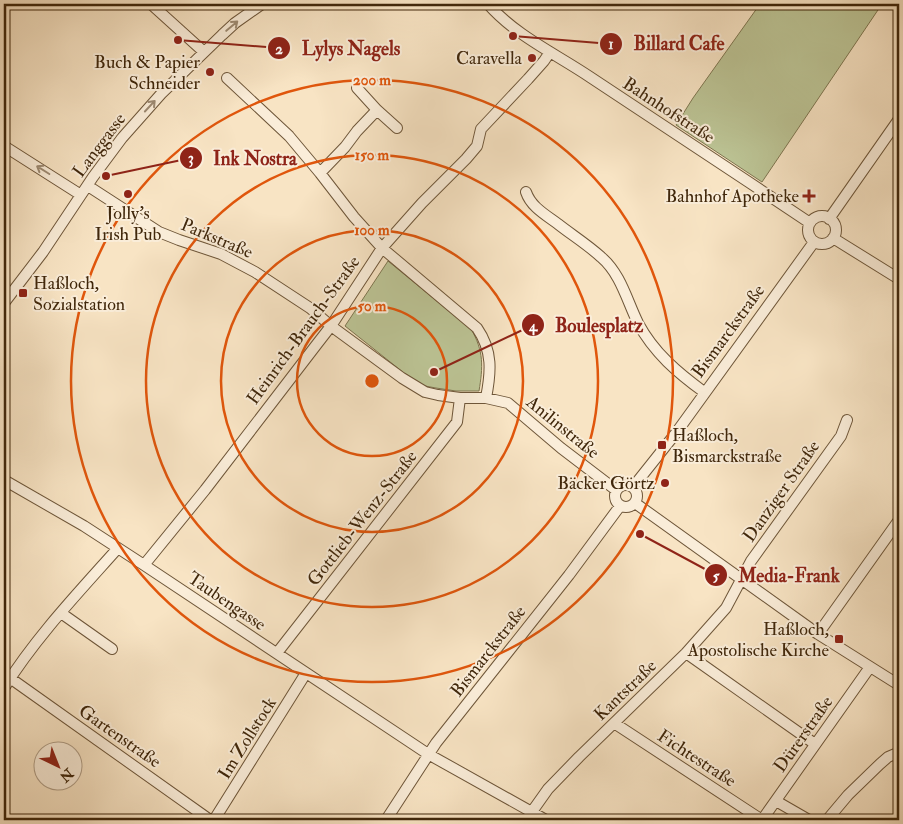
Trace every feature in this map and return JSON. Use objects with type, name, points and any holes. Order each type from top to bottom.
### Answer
[{"type":"street","points":[[151,4],[204,52]]},
{"type":"street","name":"Langgasse","points":[[4,303],[122,138],[161,94],[204,52],[235,24],[262,4]]},
{"type":"street","name":"Bahnhofstraße","points":[[488,4],[521,34],[595,80],[810,223]]},
{"type":"street","name":"Heinrich-Brauch-Straße","points":[[144,565],[205,490],[331,326],[382,248],[422,203],[466,159],[477,146],[482,129],[550,52]]},
{"type":"street","points":[[227,78],[289,136],[354,217],[382,248],[478,328],[486,341],[489,357],[489,379],[486,398]]},
{"type":"street","points":[[357,88],[397,128]]},
{"type":"street","points":[[320,173],[377,110]]},
{"type":"street","points":[[829,219],[899,119]]},
{"type":"street","points":[[4,146],[81,195]]},
{"type":"street","name":"Parkstraße","points":[[88,186],[159,232],[221,254],[248,268],[310,308],[331,326],[402,378],[425,392],[460,398]]},
{"type":"street","points":[[526,192],[531,202],[541,212],[607,263],[620,282],[638,323],[655,349],[672,368],[704,392]]},
{"type":"street","points":[[821,217],[829,219],[835,230],[833,238],[822,244],[814,242],[808,231],[810,223],[821,217]]},
{"type":"street","points":[[833,238],[899,279]]},
{"type":"street","name":"Bismarckstraße","points":[[633,487],[676,433],[814,242]]},
{"type":"street","name":"Anilinstraße","points":[[460,398],[486,398],[508,403],[561,448],[616,490]]},
{"type":"street","name":"Gottlieb-Wenz-Straße","points":[[277,653],[457,422],[460,398]]},
{"type":"street","name":"Danziger Straße","points":[[742,580],[751,561],[840,436],[847,420]]},
{"type":"street","name":"Taubengasse","points":[[4,480],[84,526],[428,754],[529,816],[546,820]]},
{"type":"street","points":[[622,485],[633,487],[638,496],[635,503],[630,507],[623,508],[617,504],[614,497],[616,490],[622,485]]},
{"type":"street","points":[[635,503],[818,634],[899,685]]},
{"type":"street","name":"Bismarckstraße","points":[[386,820],[436,743],[569,575],[620,506]]},
{"type":"street","points":[[818,634],[899,520]]},
{"type":"street","points":[[4,688],[25,657],[61,612],[118,548]]},
{"type":"street","name":"Kantstraße","points":[[529,816],[548,789],[686,654],[726,608],[742,580]]},
{"type":"street","points":[[61,612],[112,649]]},
{"type":"street","points":[[686,654],[815,744]]},
{"type":"street","name":"Dürerstraße","points":[[762,820],[870,667]]},
{"type":"street","name":"Im Zollstock","points":[[214,820],[306,673]]},
{"type":"street","name":"Gartenstraße","points":[[10,678],[210,820]]},
{"type":"street","name":"Fichtestraße","points":[[614,723],[762,820]]},
{"type":"street","points":[[827,820],[848,795],[880,764],[888,757],[899,754]]},
{"type":"street","points":[[776,801],[809,820]]},
{"type":"green space","points":[[760,4],[882,4],[762,182],[676,125]]},
{"type":"green space","points":[[388,261],[471,329],[478,345],[481,359],[479,391],[456,391],[425,386],[404,373],[345,326]]},
{"type":"place","name":"Billard Cafe","points":[[513,36]]},
{"type":"place","name":"Lylys Nagels","points":[[178,40]]},
{"type":"place","name":"Caravella","points":[[532,58]]},
{"type":"place","name":"Buch & Papier Schneider","points":[[210,72]]},
{"type":"place","name":"Ink Nostra","points":[[106,176]]},
{"type":"place","name":"Jolly's Irish Pub","points":[[128,194]]},
{"type":"place","name":"Bahnhof Apotheke","points":[[809,196]]},
{"type":"place","name":"Haßloch, Sozialstation","points":[[23,293]]},
{"type":"place","name":"Boulesplatz","points":[[434,372]]},
{"type":"place","name":"Haßloch, Bismarckstraße","points":[[662,445]]},
{"type":"place","name":"Bäcker Görtz","points":[[665,483]]},
{"type":"place","name":"Media-Frank","points":[[640,534]]},
{"type":"place","name":"Haßloch, Apostolische Kirche","points":[[839,639]]}]
